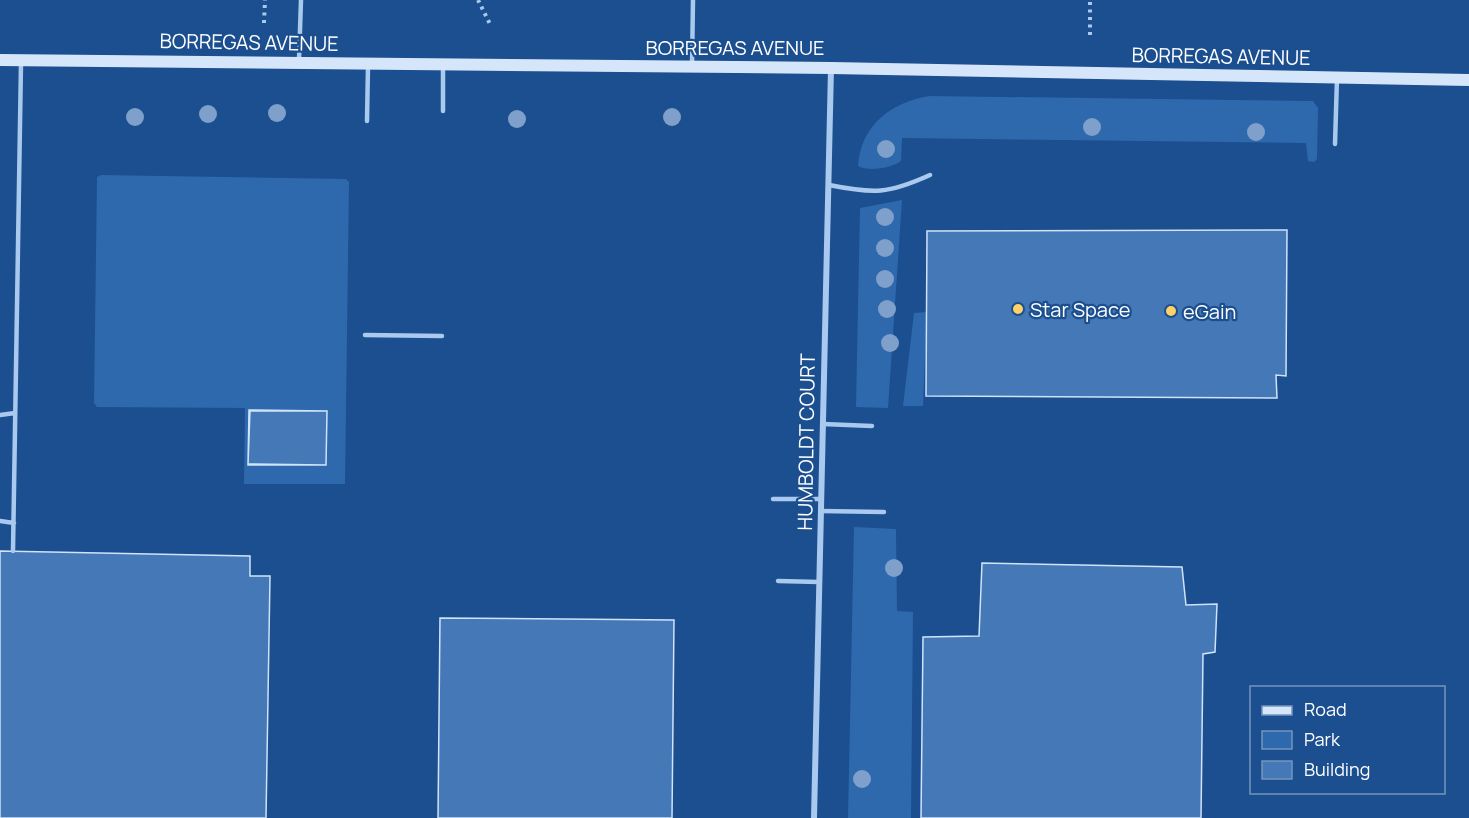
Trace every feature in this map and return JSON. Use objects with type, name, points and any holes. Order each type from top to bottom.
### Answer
[{"type":"street","name":"BORREGAS AVENUE","points":[[0,60],[831,68],[1469,80]]},
{"type":"street","name":"HUMBOLDT COURT","points":[[814,818],[831,68]]},
{"type":"lane","points":[[299,62],[301,0]]},
{"type":"lane","points":[[692,67],[693,0]]},
{"type":"lane","points":[[13,551],[21,60]]},
{"type":"lane","points":[[367,121],[368,63]]},
{"type":"lane","points":[[443,64],[443,111]]},
{"type":"lane","points":[[1335,144],[1337,77]]},
{"type":"lane","points":[[829,185],[868,193],[907,186],[930,175]]},
{"type":"lane","points":[[365,335],[442,336]]},
{"type":"lane","points":[[0,415],[15,413]]},
{"type":"lane","points":[[823,424],[872,426]]},
{"type":"lane","points":[[774,499],[821,499]]},
{"type":"lane","points":[[821,511],[884,512]]},
{"type":"lane","points":[[0,520],[14,523]]},
{"type":"lane","points":[[778,581],[819,582]]},
{"type":"path","points":[[264,23],[265,0]]},
{"type":"path","points":[[478,0],[491,26]]},
{"type":"path","points":[[1090,0],[1090,35]]},
{"type":"green space","points":[[930,96],[1313,101],[1318,108],[1317,159],[1314,162],[1308,161],[1306,143],[902,138],[901,161],[892,166],[880,168],[868,169],[858,166],[860,151],[865,139],[880,118],[903,104]]},
{"type":"green space","points":[[101,175],[346,179],[349,182],[345,484],[244,484],[245,408],[97,407],[94,403],[97,177]]},
{"type":"green space","points":[[902,200],[888,408],[856,407],[860,208]]},
{"type":"green space","points":[[927,312],[923,406],[903,406],[914,313]]},
{"type":"green space","points":[[854,527],[896,529],[897,611],[913,612],[911,818],[848,818]]},
{"type":"building","points":[[1287,230],[1286,376],[1276,375],[1277,398],[926,396],[927,231]]},
{"type":"building","points":[[249,410],[327,411],[326,465],[248,464]]},
{"type":"building","points":[[250,411],[327,411],[326,465],[248,465]]},
{"type":"building","points":[[0,551],[250,556],[250,576],[270,576],[266,818],[0,818]]},
{"type":"building","points":[[982,563],[1182,567],[1186,605],[1217,604],[1215,652],[1203,654],[1201,818],[921,818],[923,637],[979,636]]},
{"type":"building","points":[[440,618],[674,620],[672,818],[438,818]]},
{"type":"place","name":"Star Space","points":[[1018,309]]},
{"type":"place","name":"eGain","points":[[1171,311]]}]
